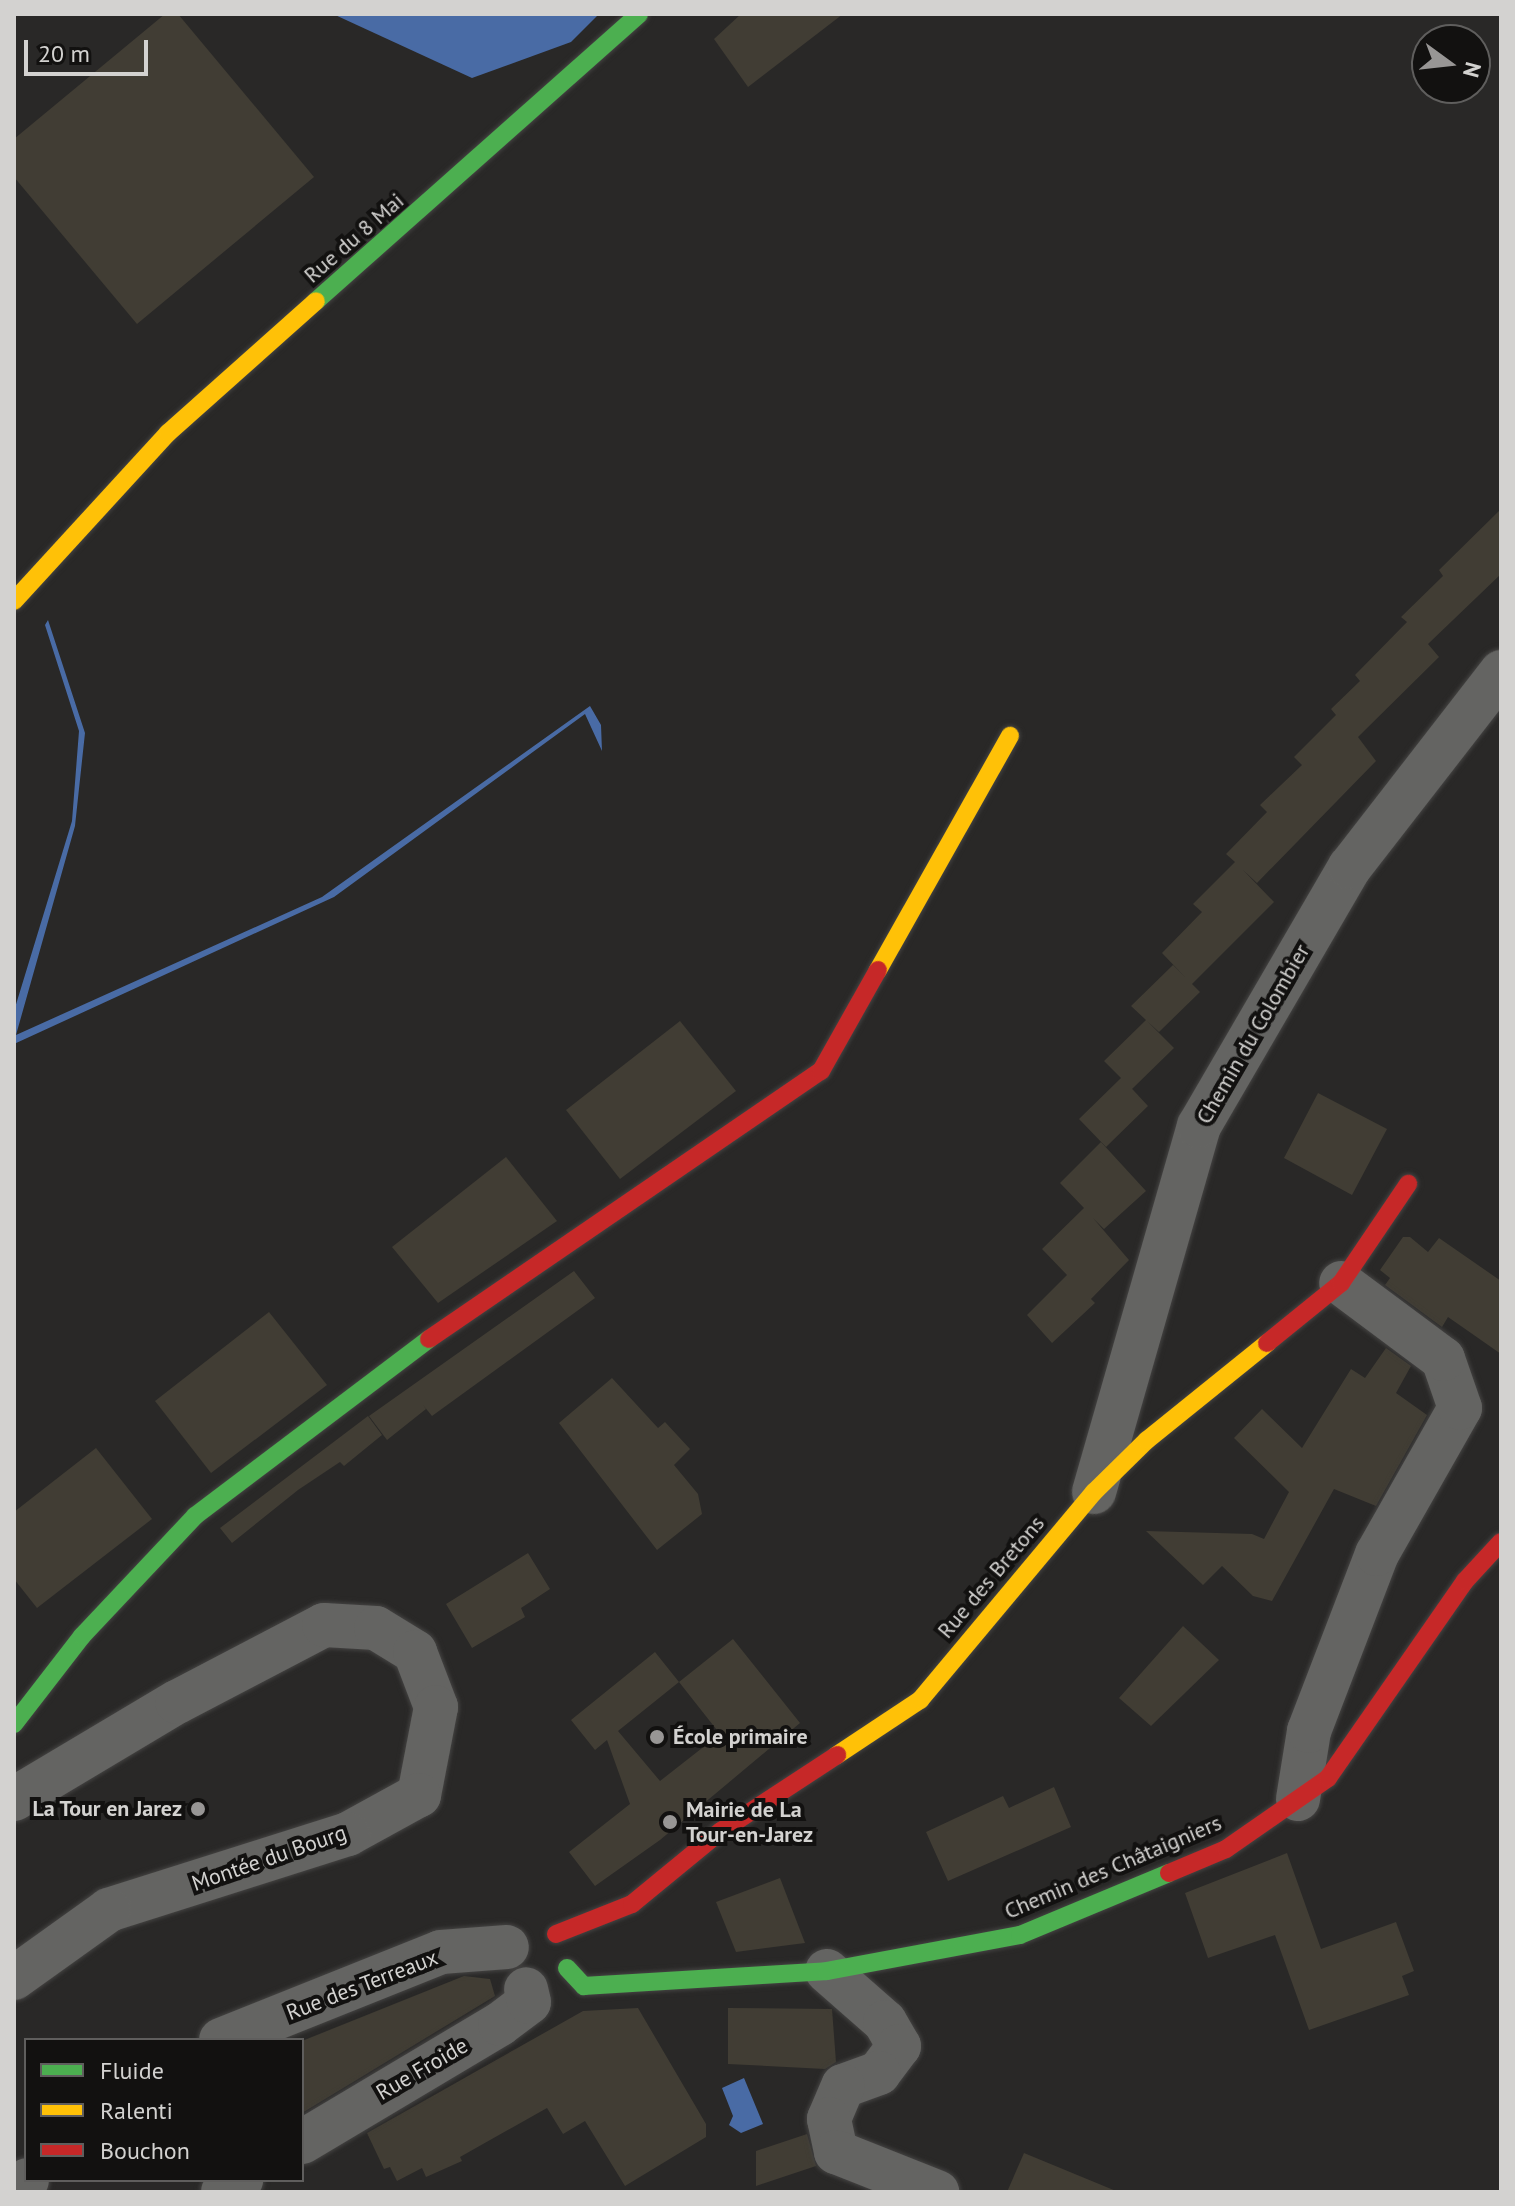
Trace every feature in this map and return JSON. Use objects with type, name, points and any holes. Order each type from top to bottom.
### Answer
[{"type":"street","name":"Rue du 8 Mai","points":[[14,601],[102,501],[168,433],[639,14]]},
{"type":"street","name":"Chemin du Colombier","points":[[1094,1492],[1199,1126],[1350,867],[1501,672]]},
{"type":"street","points":[[14,1724],[82,1636],[195,1516],[428,1340],[821,1071],[1010,736]]},
{"type":"street","name":"Rue des Bretons","points":[[562,1951],[632,1904],[721,1831],[920,1700],[1094,1492],[1147,1440],[1341,1283],[1408,1184]]},
{"type":"street","points":[[1298,1799],[1309,1731],[1377,1554],[1460,1408],[1443,1359],[1341,1283]]},
{"type":"street","name":"Chemin des Châtaigniers","points":[[562,1951],[584,1986],[827,1971],[1020,1935],[1226,1849],[1328,1778],[1465,1581],[1501,1542]]},
{"type":"street","name":"Montée du Bourg","points":[[14,1799],[177,1702],[324,1625],[376,1628],[415,1652],[436,1707],[419,1795],[348,1834],[109,1910],[14,1978]]},
{"type":"street","points":[[538,1928],[562,1951],[558,1983],[543,1990],[526,1989],[507,1972],[507,1947],[519,1932],[538,1928]]},
{"type":"street","name":"Rue des Terreaux","points":[[226,2038],[441,1952],[507,1947]]},
{"type":"street","points":[[827,1971],[885,2022],[899,2046],[879,2073],[843,2086],[829,2119],[836,2152],[937,2192]]},
{"type":"street","name":"Rue Froide","points":[[304,2141],[500,2024],[529,2002],[526,1989]]},
{"type":"water","points":[[333,14],[599,14],[571,42],[472,78]]},
{"type":"water","points":[[48,620],[85,733],[75,826],[16,1035],[322,897],[590,706],[601,725],[602,751],[585,714],[334,897],[14,1044],[14,1011],[72,821],[79,731],[45,625]]},
{"type":"water","points":[[744,2078],[763,2124],[741,2133],[729,2125],[733,2116],[722,2088]]},
{"type":"building","points":[[165,14],[178,14],[314,177],[137,324],[14,177],[14,139]]},
{"type":"building","points":[[741,14],[843,14],[748,87],[714,39]]},
{"type":"building","points":[[1501,509],[1501,574],[1428,644],[1439,657],[1358,737],[1376,761],[1257,883],[1243,870],[1274,902],[1192,984],[1200,992],[1159,1032],[1147,1021],[1174,1048],[1132,1089],[1148,1106],[1106,1147],[1079,1119],[1121,1078],[1104,1061],[1146,1020],[1131,1006],[1173,965],[1185,977],[1162,953],[1202,912],[1193,904],[1235,862],[1226,854],[1267,812],[1260,805],[1302,765],[1294,757],[1336,715],[1331,709],[1360,681],[1355,675],[1407,622],[1401,617],[1443,576],[1439,570]]},
{"type":"building","points":[[680,1021],[736,1091],[620,1179],[566,1110]]},
{"type":"building","points":[[1318,1093],[1387,1129],[1352,1195],[1284,1158]]},
{"type":"building","points":[[1101,1142],[1146,1191],[1104,1229],[1093,1218],[1129,1260],[1091,1299],[1095,1303],[1052,1343],[1027,1315],[1067,1275],[1042,1249],[1084,1208],[1060,1183]]},
{"type":"building","points":[[506,1157],[557,1221],[438,1303],[392,1247]]},
{"type":"building","points":[[1403,1237],[1410,1237],[1428,1252],[1439,1238],[1501,1281],[1501,1354],[1448,1317],[1442,1327],[1385,1285],[1390,1278],[1380,1270]]},
{"type":"building","points":[[574,1271],[595,1298],[432,1416],[423,1405],[426,1409],[387,1440],[369,1416]]},
{"type":"building","points":[[269,1312],[327,1385],[211,1473],[155,1401]]},
{"type":"building","points":[[1386,1348],[1411,1366],[1396,1393],[1427,1415],[1376,1506],[1334,1489],[1272,1601],[1253,1596],[1222,1566],[1203,1585],[1146,1531],[1252,1534],[1264,1539],[1289,1492],[1234,1438],[1262,1409],[1302,1448],[1351,1369],[1365,1378]]},
{"type":"building","points":[[612,1378],[658,1428],[665,1422],[690,1449],[674,1465],[698,1494],[702,1514],[657,1550],[559,1423]]},
{"type":"building","points":[[368,1416],[382,1435],[344,1466],[340,1462],[298,1490],[232,1543],[220,1528]]},
{"type":"building","points":[[96,1448],[152,1519],[37,1608],[14,1579],[14,1512]]},
{"type":"building","points":[[528,1553],[550,1589],[521,1608],[525,1617],[472,1648],[446,1604]]},
{"type":"building","points":[[1183,1626],[1219,1660],[1151,1726],[1119,1698]]},
{"type":"building","points":[[733,1639],[800,1723],[660,1840],[595,1886],[569,1852],[630,1804],[607,1740],[595,1750],[571,1720],[655,1652],[679,1682]],"holes":[[[679,1682],[720,1734],[660,1781],[618,1731]]]},
{"type":"building","points":[[1054,1787],[1071,1827],[948,1881],[926,1832],[1003,1796],[1009,1808]]},
{"type":"building","points":[[1287,1853],[1321,1949],[1396,1922],[1414,1971],[1402,1976],[1409,1995],[1309,2030],[1275,1935],[1208,1958],[1185,1893]]},
{"type":"building","points":[[780,1878],[805,1943],[736,1952],[716,1902]]},
{"type":"building","points":[[464,1976],[490,1979],[495,1996],[304,2112],[304,2040]]},
{"type":"building","points":[[638,2008],[706,2124],[706,2137],[625,2186],[585,2121],[563,2134],[547,2108],[460,2157],[462,2161],[426,2177],[422,2168],[397,2181],[390,2167],[384,2169],[367,2133],[583,2011]]},
{"type":"building","points":[[728,2008],[832,2009],[836,2062],[825,2069],[728,2064]]},
{"type":"building","points":[[807,2134],[816,2166],[756,2186],[756,2151]]},
{"type":"building","points":[[1024,2153],[1116,2191],[1116,2192],[1007,2192]]},
{"type":"traffic: fast","points":[[316,301],[639,14]]},
{"type":"traffic: fast","points":[[14,1724],[82,1636],[195,1516],[429,1339]]},
{"type":"traffic: fast","points":[[567,1968],[584,1986],[827,1971],[1020,1935],[1169,1873]]},
{"type":"traffic: slow","points":[[14,601],[168,433],[316,301]]},
{"type":"traffic: slow","points":[[878,970],[1010,736]]},
{"type":"traffic: slow","points":[[837,1755],[920,1700],[1094,1492],[1147,1440],[1267,1343]]},
{"type":"traffic: jam","points":[[429,1339],[821,1071],[878,970]]},
{"type":"traffic: jam","points":[[1267,1343],[1341,1283],[1408,1184]]},
{"type":"traffic: jam","points":[[1169,1873],[1226,1849],[1328,1778],[1465,1581],[1501,1542]]},
{"type":"traffic: jam","points":[[556,1934],[632,1904],[721,1831],[837,1755]]},
{"type":"place","name":"École primaire","points":[[657,1737]]},
{"type":"place","name":"La Tour en Jarez","points":[[198,1809]]},
{"type":"place","name":"Mairie de La Tour-en-Jarez","points":[[670,1822]]}]
